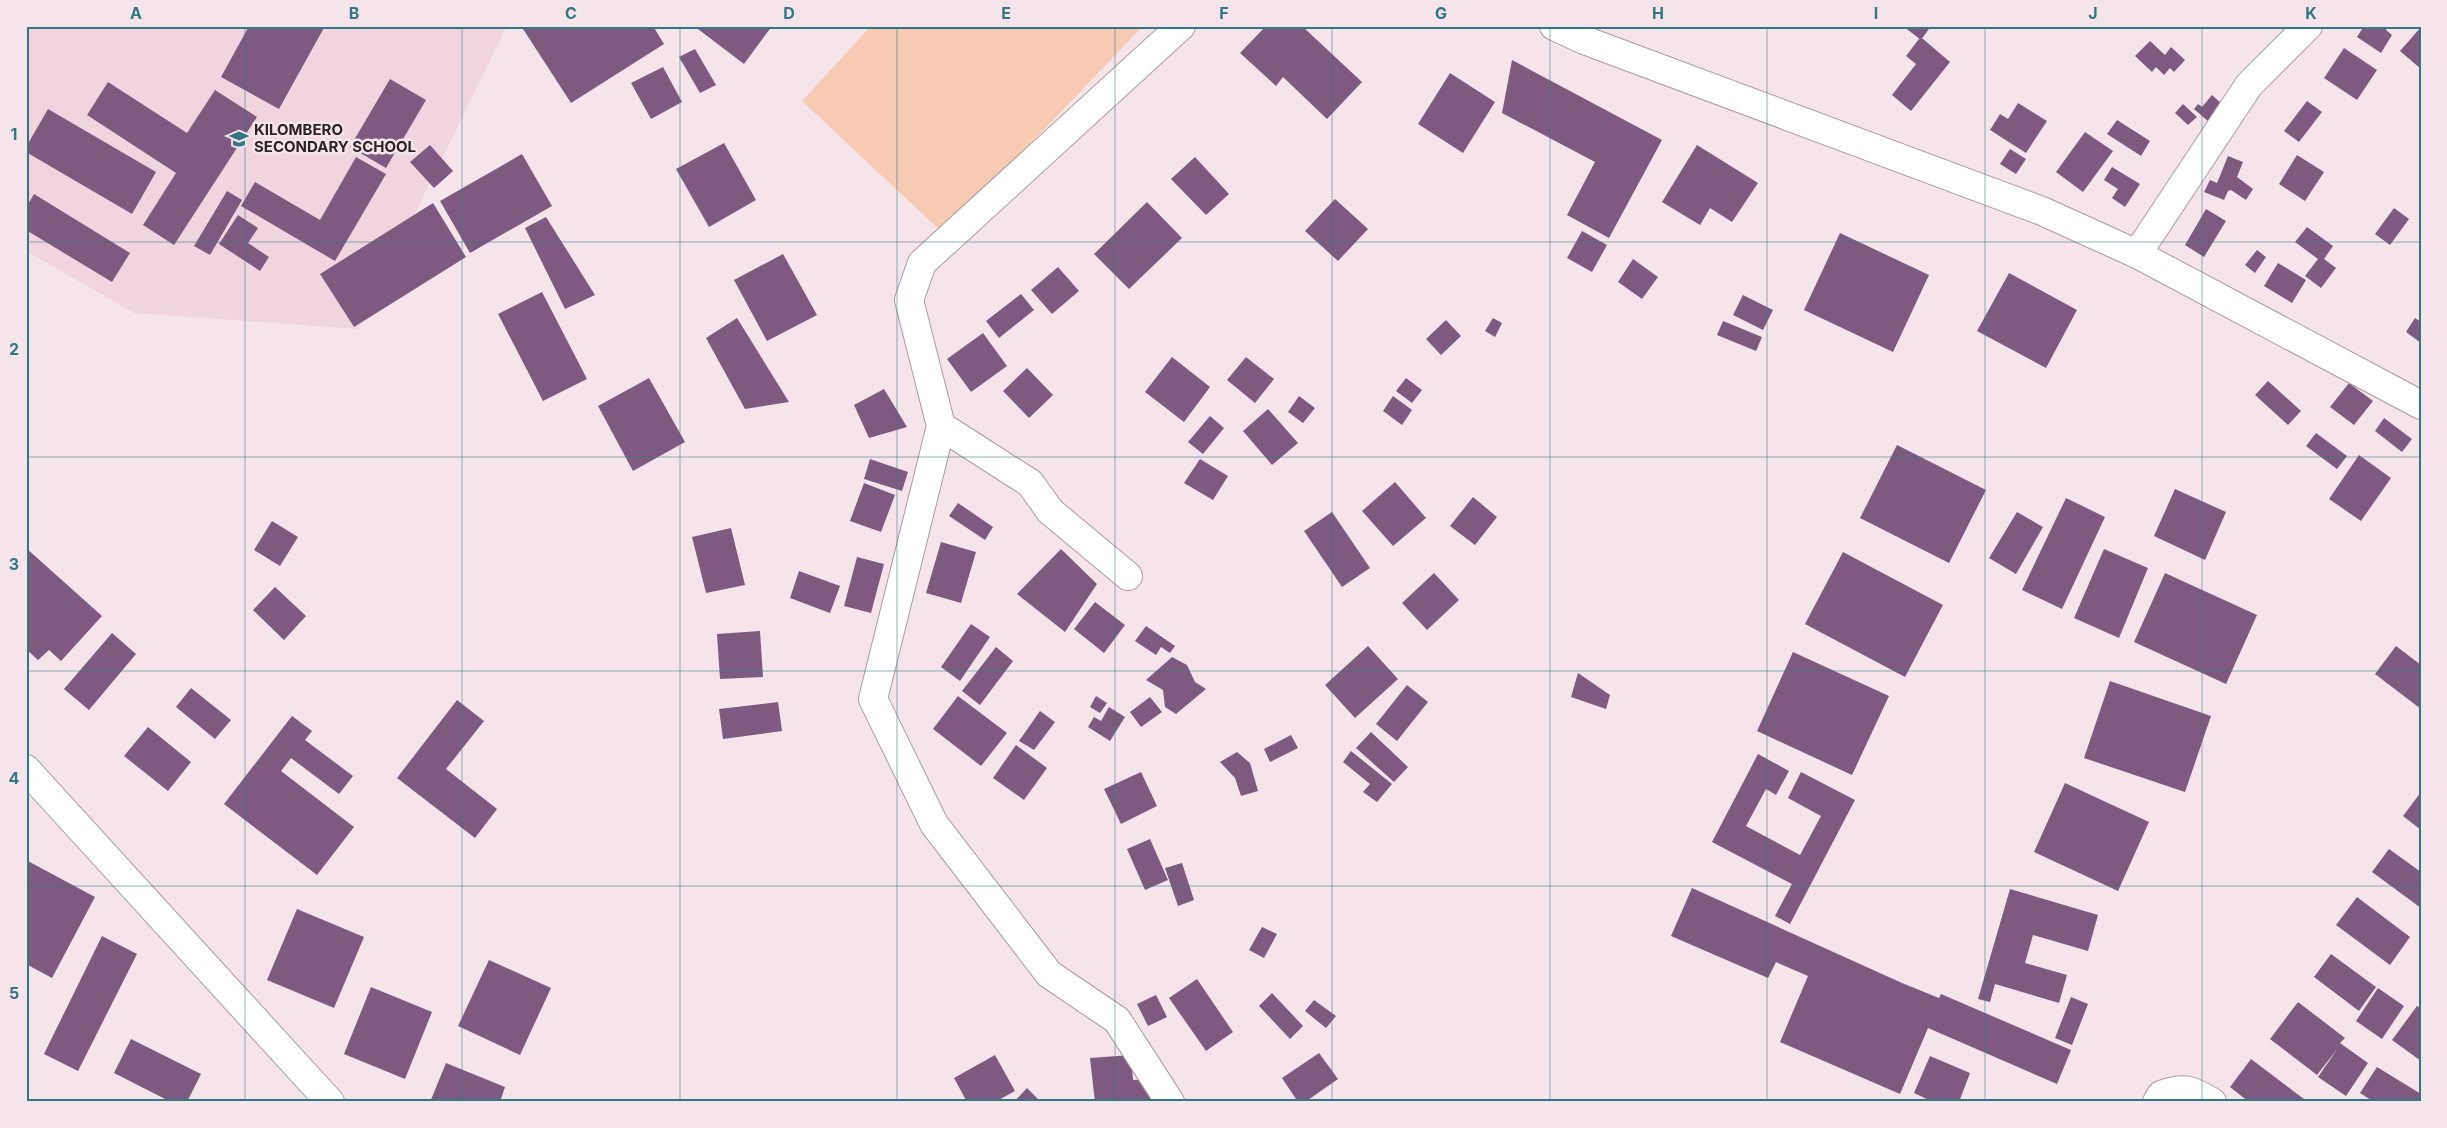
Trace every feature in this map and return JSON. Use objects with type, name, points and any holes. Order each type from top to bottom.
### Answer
[{"type":"street","points":[[1170,1102],[1117,1020],[1049,974],[934,824],[873,699],[941,426],[909,300],[922,263],[1181,26]]},
{"type":"street","points":[[1554,26],[1584,40],[2042,211],[2137,254],[2421,405]]},
{"type":"street","points":[[2137,254],[2249,85],[2308,26]]},
{"type":"street","points":[[941,426],[1030,483],[1050,511],[1128,576]]},
{"type":"street","points":[[26,769],[330,1102]]},
{"type":"street","points":[[2158,1102],[2161,1095],[2176,1089],[2193,1091],[2212,1102]]},
{"type":"shaded area","name":"KILOMBERO SECONDARY SCHOOL","points":[[26,26],[507,26],[358,329],[134,313],[26,251]]},
{"type":"shaded area","points":[[871,26],[1143,26],[944,234],[802,101]]},
{"type":"building","points":[[249,26],[325,26],[279,109],[221,77]]},
{"type":"building","points":[[527,26],[653,26],[664,44],[571,103],[523,29]]},
{"type":"building","points":[[694,26],[772,26],[744,64]]},
{"type":"building","points":[[1266,26],[1302,26],[1362,82],[1327,119],[1283,77],[1276,86],[1240,53]]},
{"type":"building","points":[[1903,26],[1931,26],[1921,40]]},
{"type":"building","points":[[2364,26],[2388,26],[2386,30],[2392,35],[2381,53],[2357,37]]},
{"type":"building","points":[[2421,27],[2421,69],[2400,51]]},
{"type":"building","points":[[1919,39],[1923,39],[1950,62],[1911,111],[1892,95],[1916,64],[1906,56]]},
{"type":"building","points":[[2150,41],[2165,55],[2171,47],[2185,60],[2174,72],[2170,68],[2164,75],[2156,67],[2152,72],[2135,56]]},
{"type":"building","points":[[2344,48],[2377,70],[2357,100],[2324,78]]},
{"type":"building","points":[[695,49],[716,85],[700,93],[679,57]]},
{"type":"building","points":[[1512,60],[1662,140],[1609,238],[1567,215],[1595,162],[1502,113]]},
{"type":"building","points":[[663,67],[682,102],[651,119],[631,83]]},
{"type":"building","points":[[1450,73],[1495,102],[1463,153],[1418,124]]},
{"type":"building","points":[[390,79],[426,100],[386,168],[350,147]]},
{"type":"building","points":[[108,82],[187,133],[215,90],[257,117],[174,245],[143,225],[176,173],[87,115]]},
{"type":"building","points":[[2212,95],[2224,106],[2209,122],[2194,109],[2198,104],[2202,107]]},
{"type":"building","points":[[2307,101],[2322,112],[2299,142],[2284,131]]},
{"type":"building","points":[[2018,103],[2047,121],[2026,153],[1990,130],[2000,114],[2008,119]]},
{"type":"building","points":[[2183,104],[2197,117],[2188,125],[2175,113]]},
{"type":"building","points":[[48,109],[156,172],[132,214],[26,152],[26,147]]},
{"type":"building","points":[[2117,120],[2150,141],[2141,156],[2107,134]]},
{"type":"building","points":[[2085,132],[2113,151],[2083,192],[2056,172]]},
{"type":"building","points":[[724,143],[756,200],[709,227],[676,169]]},
{"type":"building","points":[[430,145],[453,171],[434,188],[410,162]]},
{"type":"building","points":[[1697,145],[1758,183],[1732,222],[1710,208],[1700,225],[1662,202]]},
{"type":"building","points":[[2010,149],[2026,159],[2016,174],[2000,164]]},
{"type":"building","points":[[522,154],[552,206],[470,253],[440,201]]},
{"type":"building","points":[[2297,155],[2324,172],[2305,201],[2279,184]]},
{"type":"building","points":[[2228,156],[2243,162],[2237,177],[2253,189],[2246,200],[2231,190],[2228,191],[2224,200],[2204,192],[2210,180],[2217,183]]},
{"type":"building","points":[[356,157],[386,174],[335,261],[241,206],[255,182],[320,220]]},
{"type":"building","points":[[1195,157],[1229,194],[1206,215],[1171,179]]},
{"type":"building","points":[[2112,167],[2140,184],[2125,207],[2112,198],[2118,189],[2104,180]]},
{"type":"building","points":[[227,191],[242,200],[210,255],[194,246]]},
{"type":"building","points":[[34,194],[130,253],[112,282],[26,230],[26,208]]},
{"type":"building","points":[[1335,199],[1368,229],[1338,261],[1305,231]]},
{"type":"building","points":[[1147,202],[1182,238],[1129,289],[1094,254]]},
{"type":"building","points":[[433,203],[466,257],[354,327],[320,274]]},
{"type":"building","points":[[2394,208],[2409,219],[2390,245],[2375,234]]},
{"type":"building","points":[[2206,209],[2226,221],[2204,257],[2185,245]]},
{"type":"building","points":[[238,215],[258,228],[248,243],[269,257],[260,271],[219,244]]},
{"type":"building","points":[[546,217],[595,295],[565,309],[525,228]]},
{"type":"building","points":[[2307,227],[2333,246],[2324,259],[2336,268],[2321,288],[2305,276],[2318,259],[2295,242]]},
{"type":"building","points":[[1582,231],[1607,245],[1592,272],[1567,258]]},
{"type":"building","points":[[1840,233],[1929,275],[1893,352],[1804,310]]},
{"type":"building","points":[[2257,250],[2266,257],[2255,273],[2245,265]]},
{"type":"building","points":[[783,254],[817,315],[767,341],[734,280]]},
{"type":"building","points":[[1633,259],[1658,277],[1642,299],[1618,282]]},
{"type":"building","points":[[2278,263],[2306,280],[2292,303],[2264,286]]},
{"type":"building","points":[[1058,267],[1079,291],[1052,314],[1031,290]]},
{"type":"building","points":[[2009,273],[2077,310],[2046,368],[1977,331]]},
{"type":"building","points":[[542,292],[587,379],[543,401],[498,314]]},
{"type":"building","points":[[1021,294],[1034,310],[999,338],[986,321]]},
{"type":"building","points":[[1743,295],[1773,310],[1763,330],[1733,315]]},
{"type":"building","points":[[737,318],[789,402],[745,409],[706,338]]},
{"type":"building","points":[[1493,318],[1502,323],[1495,337],[1485,331]]},
{"type":"building","points":[[2415,318],[2421,322],[2421,343],[2406,332]]},
{"type":"building","points":[[1446,320],[1461,336],[1441,355],[1426,339]]},
{"type":"building","points":[[1723,321],[1762,337],[1756,351],[1717,335]]},
{"type":"building","points":[[983,333],[1007,366],[971,392],[947,359]]},
{"type":"building","points":[[1172,357],[1210,387],[1184,422],[1145,392]]},
{"type":"building","points":[[1246,357],[1274,379],[1255,403],[1227,380]]},
{"type":"building","points":[[1027,368],[1053,395],[1029,418],[1003,391]]},
{"type":"building","points":[[649,378],[685,442],[633,471],[598,406]]},
{"type":"building","points":[[1406,378],[1422,390],[1412,403],[1396,391]]},
{"type":"building","points":[[2268,381],[2301,411],[2288,425],[2255,395]]},
{"type":"building","points":[[2349,383],[2373,401],[2354,425],[2330,407]]},
{"type":"building","points":[[884,389],[907,427],[869,438],[854,405]]},
{"type":"building","points":[[1299,396],[1315,408],[1303,423],[1288,412]]},
{"type":"building","points":[[1393,396],[1412,410],[1402,425],[1383,411]]},
{"type":"building","points":[[1268,409],[1298,443],[1272,465],[1243,431]]},
{"type":"building","points":[[1210,416],[1224,428],[1203,454],[1188,442]]},
{"type":"building","points":[[2384,418],[2412,439],[2402,452],[2375,431]]},
{"type":"building","points":[[2316,433],[2347,456],[2337,469],[2306,446]]},
{"type":"building","points":[[1897,445],[1986,490],[1949,563],[1860,518]]},
{"type":"building","points":[[2359,455],[2391,478],[2361,521],[2329,499]]},
{"type":"building","points":[[870,459],[908,472],[902,491],[864,479]]},
{"type":"building","points":[[1200,459],[1228,476],[1213,500],[1184,483]]},
{"type":"building","points":[[1395,482],[1426,518],[1393,546],[1362,511]]},
{"type":"building","points":[[864,483],[895,495],[881,532],[850,521]]},
{"type":"building","points":[[2175,489],[2226,512],[2205,560],[2154,536]]},
{"type":"building","points":[[1473,497],[1497,517],[1475,545],[1450,526]]},
{"type":"building","points":[[2066,498],[2105,517],[2062,609],[2022,590]]},
{"type":"building","points":[[958,503],[993,527],[985,540],[949,516]]},
{"type":"building","points":[[1332,512],[1370,568],[1342,587],[1304,531]]},
{"type":"building","points":[[2017,512],[2043,527],[2016,574],[1989,558]]},
{"type":"building","points":[[272,521],[298,537],[280,566],[254,550]]},
{"type":"building","points":[[731,528],[745,585],[706,593],[692,537]]},
{"type":"building","points":[[941,542],[976,552],[961,603],[926,593]]},
{"type":"building","points":[[26,548],[102,616],[61,661],[49,650],[38,660],[26,649]]},
{"type":"building","points":[[1061,549],[1097,584],[1065,632],[1017,594]]},
{"type":"building","points":[[2104,549],[2148,568],[2119,638],[2074,618]]},
{"type":"building","points":[[1843,552],[1943,605],[1905,677],[1805,624]]},
{"type":"building","points":[[857,557],[884,564],[871,613],[844,606]]},
{"type":"building","points":[[799,571],[840,586],[830,613],[790,598]]},
{"type":"building","points":[[1434,573],[1459,600],[1427,630],[1402,603]]},
{"type":"building","points":[[2165,573],[2257,615],[2226,684],[2134,642]]},
{"type":"building","points":[[275,587],[306,616],[284,640],[253,610]]},
{"type":"building","points":[[1095,602],[1125,625],[1104,653],[1074,629]]},
{"type":"building","points":[[971,624],[990,637],[960,681],[941,667]]},
{"type":"building","points":[[1146,626],[1175,646],[1170,653],[1161,647],[1156,655],[1135,641]]},
{"type":"building","points":[[760,631],[763,677],[720,679],[717,634]]},
{"type":"building","points":[[112,633],[136,654],[89,710],[64,689]]},
{"type":"building","points":[[1368,646],[1398,679],[1355,718],[1325,685]]},
{"type":"building","points":[[2396,646],[2421,665],[2421,709],[2375,674]]},
{"type":"building","points":[[996,647],[1013,661],[980,705],[962,691]]},
{"type":"building","points":[[1793,652],[1889,696],[1852,775],[1757,731]]},
{"type":"building","points":[[1172,657],[1187,665],[1195,682],[1206,689],[1176,714],[1165,707],[1163,690],[1146,680]]},
{"type":"building","points":[[1578,673],[1610,695],[1606,709],[1571,697]]},
{"type":"building","points":[[2110,681],[2211,716],[2185,792],[2084,758]]},
{"type":"building","points":[[1407,685],[1428,702],[1397,741],[1376,724]]},
{"type":"building","points":[[191,688],[231,720],[215,739],[176,707]]},
{"type":"building","points":[[958,696],[1007,733],[981,766],[933,729]]},
{"type":"building","points":[[1096,696],[1107,703],[1100,713],[1090,707]]},
{"type":"building","points":[[1150,697],[1162,712],[1141,727],[1130,712]]},
{"type":"building","points":[[457,700],[484,721],[446,769],[497,809],[475,838],[397,778]]},
{"type":"building","points":[[778,702],[782,731],[723,739],[719,709]]},
{"type":"building","points":[[1109,707],[1125,717],[1110,741],[1088,727],[1094,717],[1101,721]]},
{"type":"building","points":[[1040,711],[1055,722],[1034,750],[1019,741]]},
{"type":"building","points":[[292,716],[312,731],[305,740],[353,776],[339,794],[291,758],[281,771],[354,827],[317,875],[224,804]]},
{"type":"building","points":[[148,727],[191,762],[168,791],[124,756]]},
{"type":"building","points":[[1371,732],[1408,767],[1394,782],[1356,748]]},
{"type":"building","points":[[1291,735],[1298,748],[1270,762],[1264,749]]},
{"type":"building","points":[[1016,745],[1047,768],[1024,800],[993,778]]},
{"type":"building","points":[[1351,751],[1392,784],[1377,802],[1363,792],[1370,784],[1343,762]]},
{"type":"building","points":[[1237,752],[1250,763],[1258,791],[1241,796],[1235,778],[1220,762]]},
{"type":"building","points":[[1758,754],[1789,771],[1776,795],[1766,789],[1746,826],[1800,855],[1821,816],[1788,798],[1801,772],[1855,800],[1790,924],[1775,916],[1792,884],[1712,842]]},
{"type":"building","points":[[1141,772],[1157,806],[1121,824],[1104,789]]},
{"type":"building","points":[[2065,783],[2149,822],[2118,891],[2034,852]]},
{"type":"building","points":[[2421,792],[2421,830],[2403,816]]},
{"type":"building","points":[[1150,839],[1168,880],[1145,890],[1127,849]]},
{"type":"building","points":[[2389,849],[2421,872],[2421,908],[2372,872]]},
{"type":"building","points":[[26,860],[95,897],[52,978],[26,964]]},
{"type":"building","points":[[1182,863],[1194,900],[1178,906],[1165,868]]},
{"type":"building","points":[[1692,888],[1902,983],[1939,998],[1941,994],[2071,1050],[2057,1084],[1928,1028],[1900,1094],[1780,1042],[1808,976],[1776,962],[1768,978],[1671,936]]},
{"type":"building","points":[[2010,889],[2098,915],[2088,951],[2033,935],[2025,963],[2067,975],[2059,1003],[1995,984],[1990,1002],[1978,999]]},
{"type":"building","points":[[2357,897],[2410,937],[2390,965],[2336,925]]},
{"type":"building","points":[[297,909],[364,937],[334,1008],[267,980]]},
{"type":"building","points":[[1262,927],[1277,934],[1264,958],[1249,950]]},
{"type":"building","points":[[102,936],[137,954],[78,1071],[44,1054]]},
{"type":"building","points":[[2331,954],[2376,987],[2359,1011],[2314,977]]},
{"type":"building","points":[[489,960],[551,988],[520,1055],[458,1026]]},
{"type":"building","points":[[1197,979],[1233,1032],[1206,1051],[1169,998]]},
{"type":"building","points":[[371,987],[432,1012],[405,1079],[344,1054]]},
{"type":"building","points":[[2378,988],[2404,1006],[2382,1039],[2356,1021]]},
{"type":"building","points":[[1272,993],[1303,1026],[1290,1039],[1259,1006]]},
{"type":"building","points":[[1156,995],[1167,1017],[1148,1026],[1137,1004]]},
{"type":"building","points":[[2071,997],[2088,1004],[2072,1045],[2055,1038]]},
{"type":"building","points":[[1314,1000],[1336,1016],[1326,1028],[1305,1011]]},
{"type":"building","points":[[2298,1002],[2345,1038],[2340,1043],[2368,1063],[2346,1096],[2318,1077],[2338,1048],[2317,1075],[2270,1039]]},
{"type":"building","points":[[2417,1006],[2421,1008],[2421,1061],[2392,1040]]},
{"type":"building","points":[[131,1039],[201,1074],[187,1102],[171,1102],[114,1073]]},
{"type":"building","points":[[1319,1053],[1338,1079],[1305,1102],[1298,1102],[1282,1078]]},
{"type":"building","points":[[995,1055],[1015,1091],[995,1102],[967,1102],[954,1078]]},
{"type":"building","points":[[1131,1055],[1133,1080],[1152,1079],[1154,1100],[1095,1102],[1090,1058]]},
{"type":"building","points":[[1930,1056],[1970,1073],[1959,1102],[1933,1102],[1914,1093]]},
{"type":"building","points":[[2251,1059],[2308,1102],[2249,1102],[2230,1087]]},
{"type":"building","points":[[446,1063],[505,1087],[500,1102],[430,1102]]},
{"type":"building","points":[[2377,1067],[2421,1094],[2421,1102],[2374,1102],[2360,1093]]},
{"type":"building","points":[[1027,1088],[1041,1102],[1014,1102]]},
{"type":"place","name":"KILOMBERO SECONDARY SCHOOL","points":[[239,139]]}]
